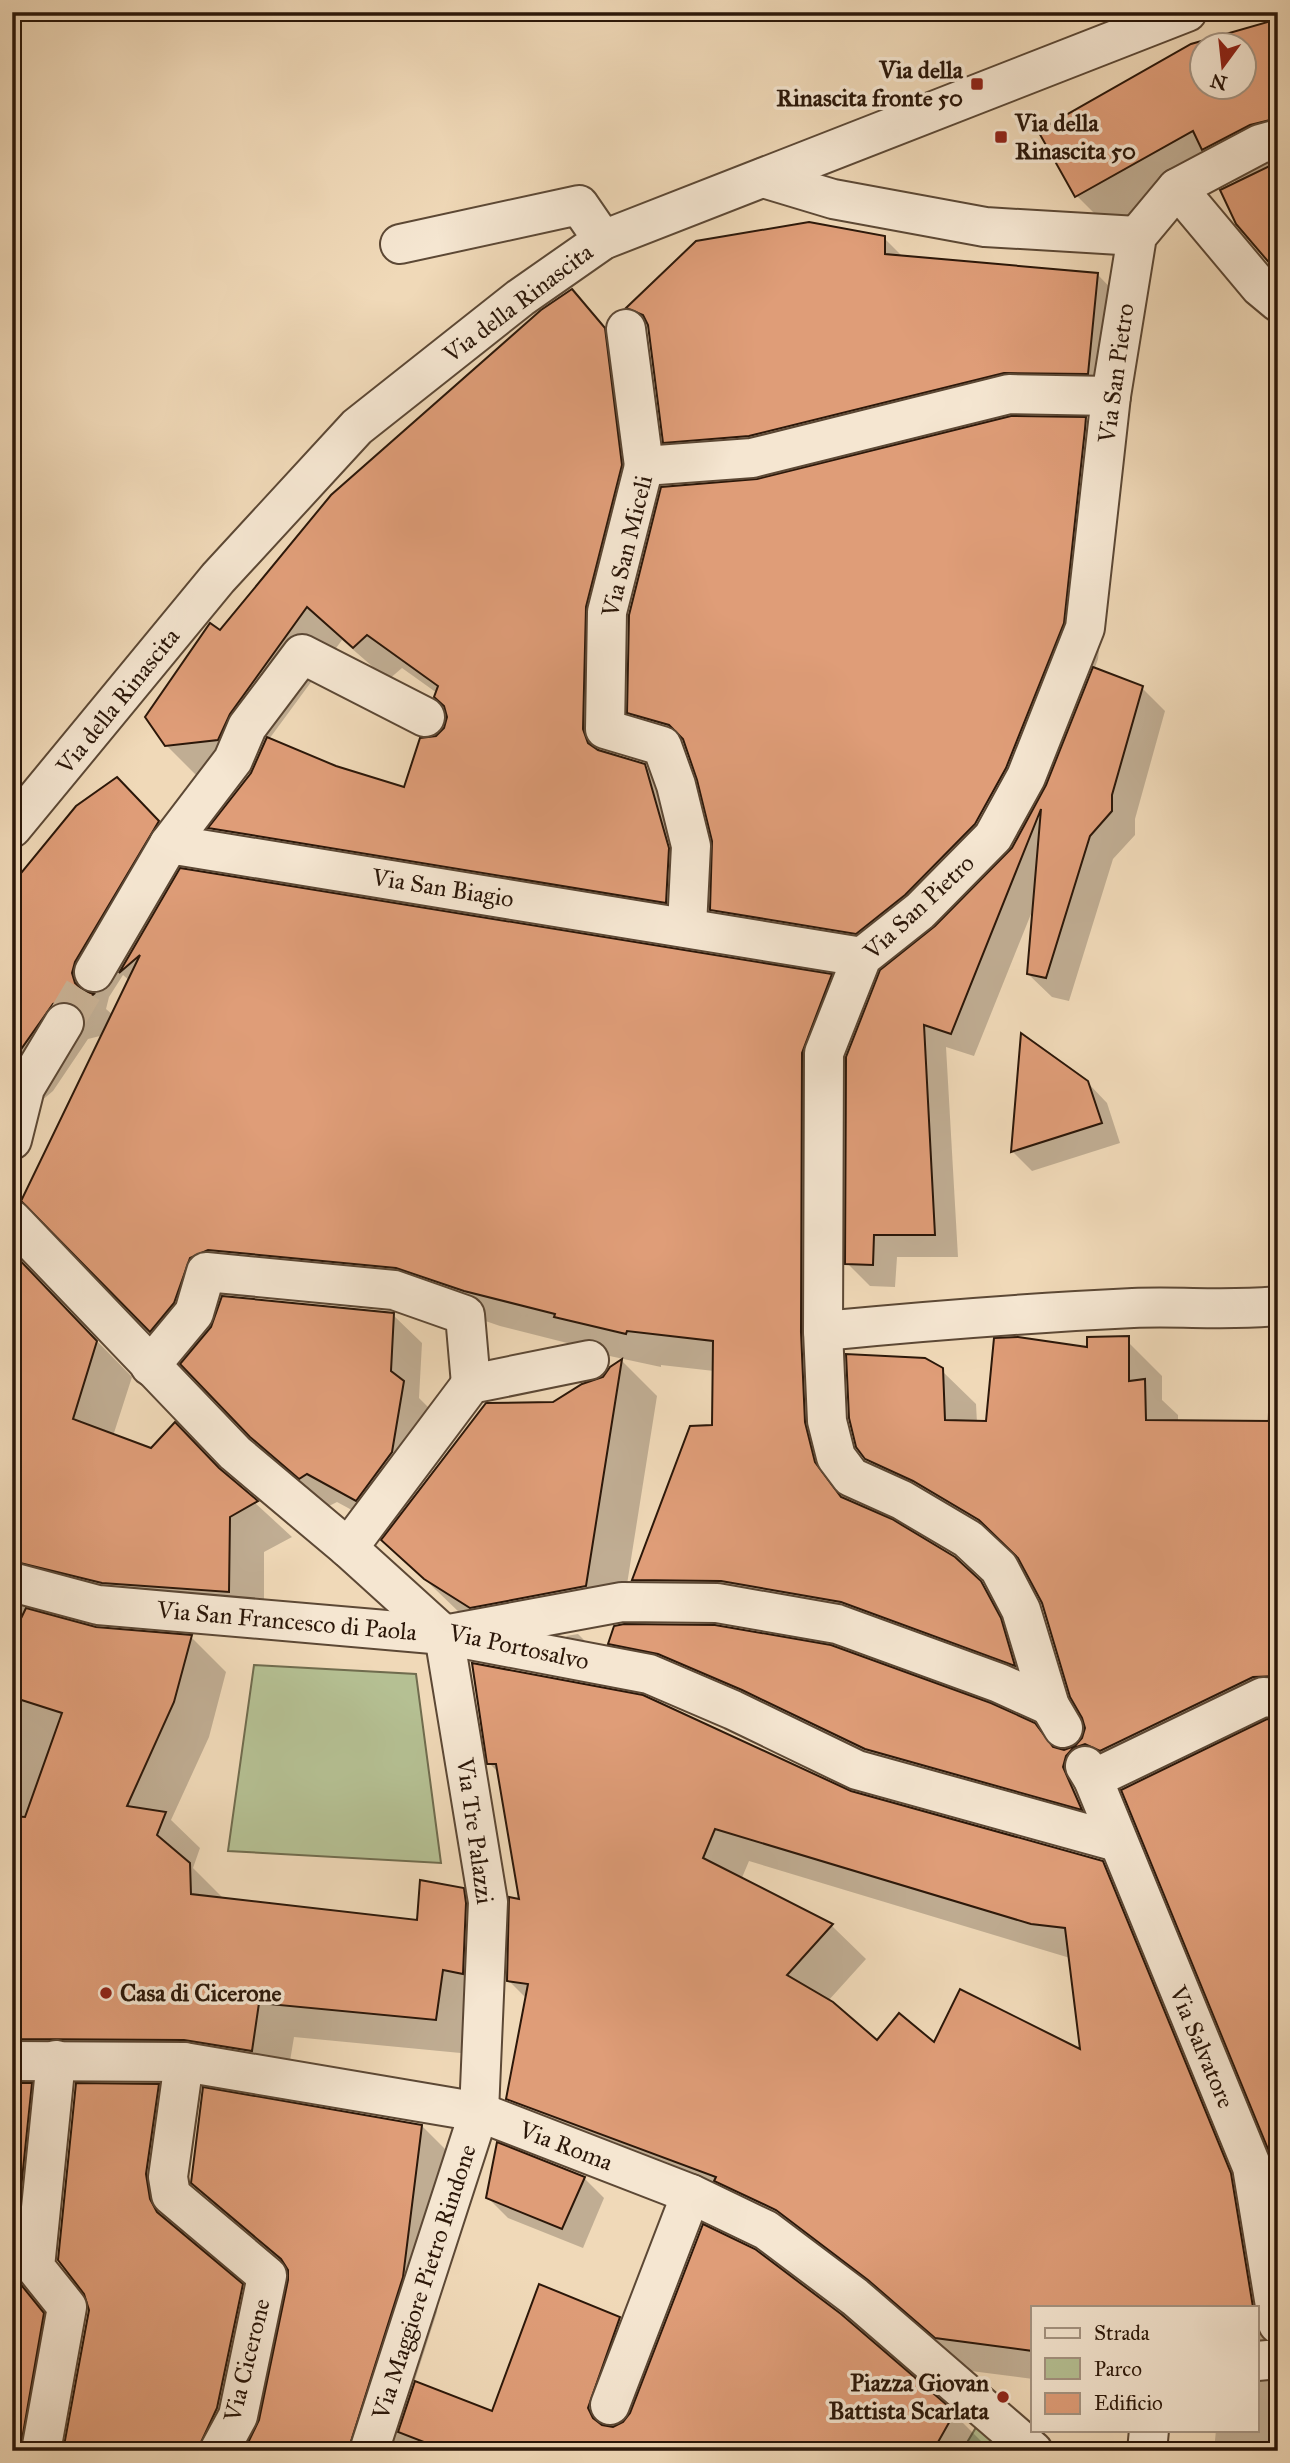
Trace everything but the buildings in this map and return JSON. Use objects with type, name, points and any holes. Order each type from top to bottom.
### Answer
[{"type":"street","name":"Via della Rinascita","points":[[12,828],[218,578],[357,427],[520,298],[603,240],[1187,12]]},
{"type":"street","points":[[763,178],[833,200],[985,227],[1137,236],[1177,188],[1260,144],[1278,139]]},
{"type":"street","points":[[1177,188],[1260,287],[1278,302]]},
{"type":"street","points":[[400,244],[579,205],[603,240]]},
{"type":"street","name":"Via San Pietro","points":[[1056,1717],[1021,1609],[999,1568],[968,1539],[902,1500],[851,1477],[836,1457],[827,1421],[823,1331],[824,1053],[862,957],[920,911],[993,837],[1026,777],[1085,628],[1111,396],[1137,236]]},
{"type":"street","points":[[626,329],[644,466]]},
{"type":"street","name":"Via San Miceli","points":[[687,926],[691,846],[676,785],[662,746],[605,729],[607,612],[644,466],[752,458],[1009,394],[1111,396]]},
{"type":"street","points":[[94,972],[169,845],[233,760],[247,727],[302,654],[425,717]]},
{"type":"street","name":"Via San Biagio","points":[[169,845],[687,926],[862,957]]},
{"type":"street","points":[[12,1140],[26,1088],[64,1023]]},
{"type":"street","name":"Via Portosalvo","points":[[12,1220],[236,1453],[444,1634],[649,1674],[733,1710],[857,1770],[1117,1842]]},
{"type":"street","points":[[150,1366],[194,1313],[206,1272],[394,1290],[465,1315],[471,1384]]},
{"type":"street","points":[[823,1331],[987,1314],[1150,1308],[1234,1310],[1278,1306]]},
{"type":"street","points":[[1234,1310],[1278,1328]]},
{"type":"street","points":[[348,1548],[471,1384],[589,1360]]},
{"type":"street","name":"Via San Francesco di Paola","points":[[12,1581],[98,1605],[444,1634],[622,1602],[717,1603],[837,1624],[1056,1717]]},
{"type":"street","name":"Via Tre Palazzi","points":[[444,1634],[488,1902],[479,2112]]},
{"type":"street","name":"Via Salvatore","points":[[1278,1698],[1263,1697],[1089,1773],[1252,2167],[1278,2324]]},
{"type":"street","points":[[41,2451],[67,2307],[35,2267],[56,2060]]},
{"type":"street","name":"Via Roma","points":[[12,2061],[184,2062],[479,2112],[691,2194],[766,2230],[844,2288],[948,2374],[1033,2451]]},
{"type":"street","name":"Via Cicerone","points":[[184,2062],[168,2177],[171,2195],[267,2276],[240,2409],[219,2451]]},
{"type":"street","name":"Via Maggiore Pietro Rindone","points":[[369,2451],[479,2112]]},
{"type":"street","points":[[610,2405],[691,2194]]},
{"type":"street","points":[[1258,2361],[1278,2359]]},
{"type":"street","points":[[1147,2451],[1149,2432]]},
{"type":"green space","points":[[254,1665],[416,1674],[441,1863],[228,1851]]},
{"type":"green space","points":[[978,2424],[1004,2451],[962,2451]]},
{"type":"tunnel","points":[[64,1023],[94,972]]},
{"type":"place","name":"Via della Rinascita fronte 50","points":[[977,84]]},
{"type":"place","name":"Via della Rinascita 50","points":[[1001,137]]},
{"type":"place","name":"Casa di Cicerone","points":[[106,1993]]},
{"type":"place","name":"Piazza Giovan Battista Scarlata","points":[[1003,2397]]}]
